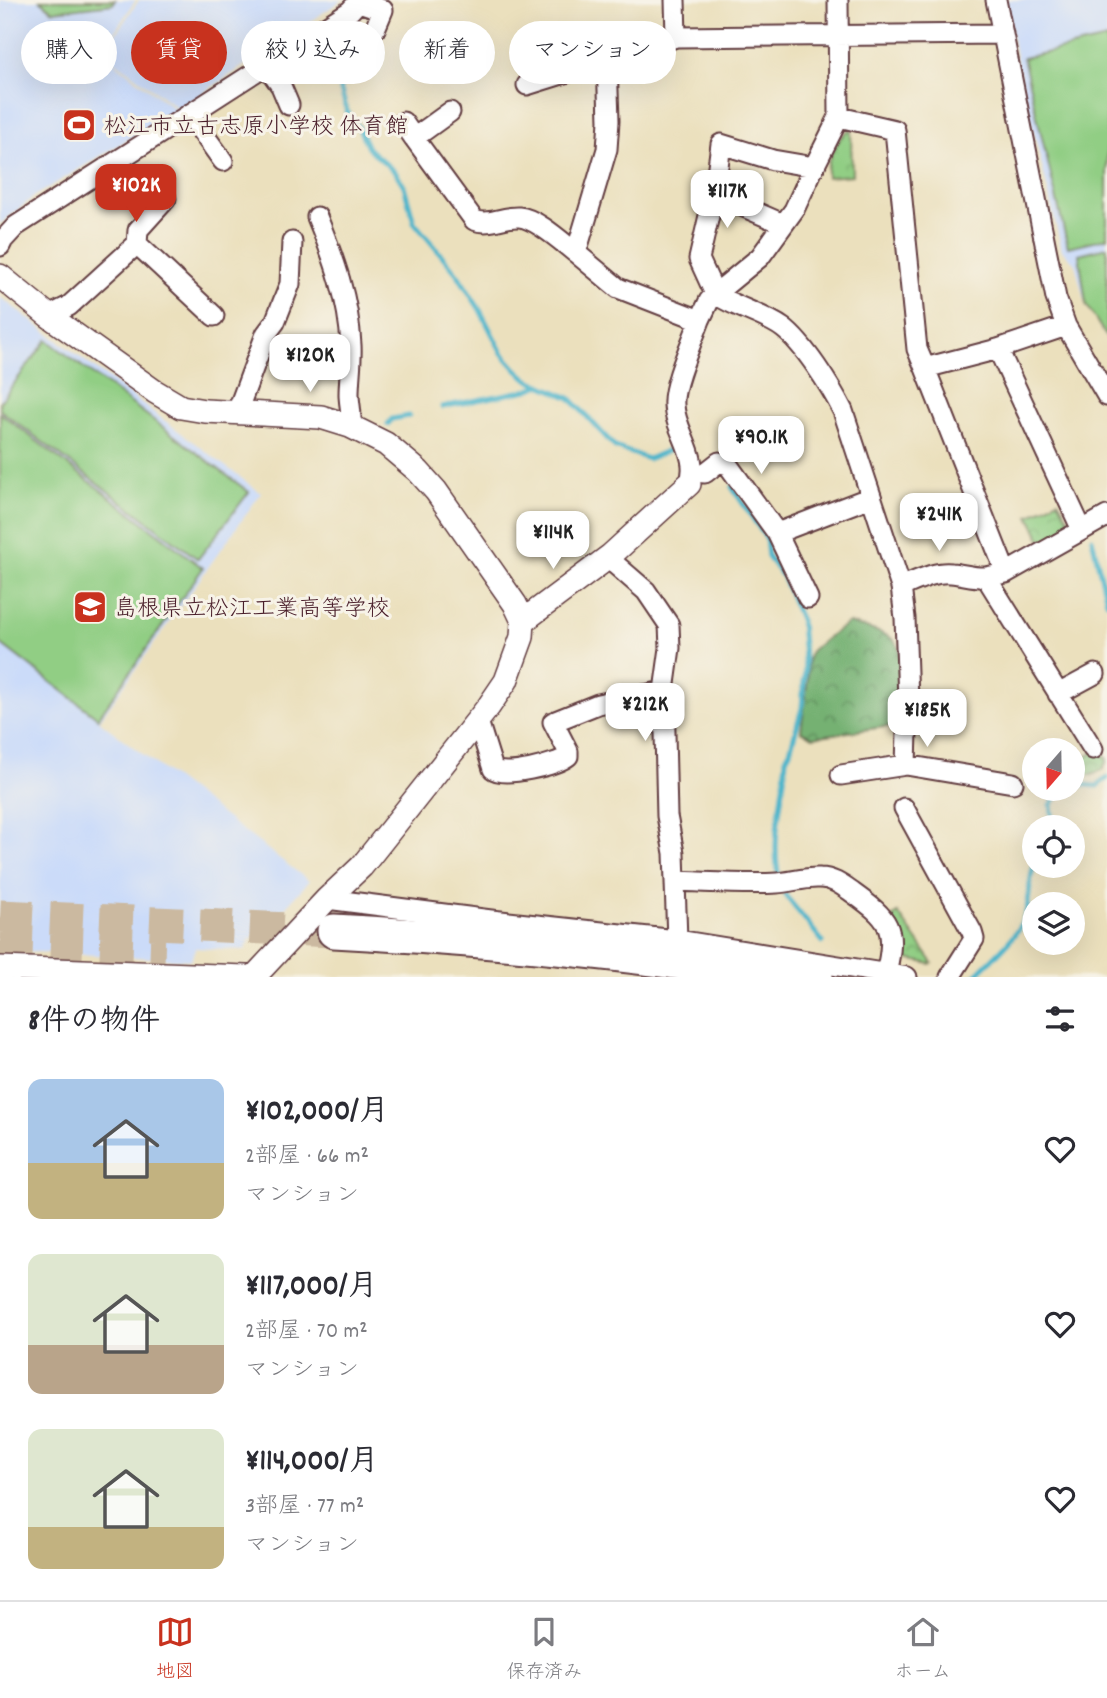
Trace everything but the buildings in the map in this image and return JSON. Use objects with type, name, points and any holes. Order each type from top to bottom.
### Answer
[{"type":"highway","points":[[619,977],[428,959],[333,942],[516,943],[816,977]]},
{"type":"highway","points":[[700,964],[774,977]]},
{"type":"street","points":[[675,0],[676,21]]},
{"type":"street","points":[[698,464],[674,401],[700,320],[709,301],[760,257],[794,210],[839,117],[838,0]]},
{"type":"street","points":[[996,0],[1056,298],[1066,326],[1107,396]]},
{"type":"street","points":[[334,21],[359,1],[383,10],[378,21]]},
{"type":"street","points":[[676,37],[1003,34]]},
{"type":"street","points":[[0,246],[16,226],[241,81]]},
{"type":"street","points":[[280,84],[289,105]]},
{"type":"street","points":[[576,253],[607,149],[608,84]]},
{"type":"street","points":[[450,112],[408,130],[474,220],[483,223],[515,217],[530,219],[618,288],[700,320]]},
{"type":"street","points":[[189,114],[223,161]]},
{"type":"street","points":[[839,117],[895,130],[917,349],[1006,573]]},
{"type":"street","points":[[814,167],[773,160],[721,144],[714,196],[699,259],[715,294],[782,327],[832,388],[843,411],[901,587],[908,686],[906,765]]},
{"type":"street","points":[[714,196],[783,224]]},
{"type":"street","points":[[49,316],[69,306],[137,244],[138,230],[166,199]]},
{"type":"street","points":[[317,218],[332,253],[348,316],[351,345],[349,394],[353,416],[350,426]]},
{"type":"street","points":[[237,412],[266,334],[298,287],[292,242]]},
{"type":"street","points":[[137,244],[214,316]]},
{"type":"street","points":[[0,276],[49,316],[170,402],[192,410],[321,417],[350,426],[386,444],[427,481],[515,604],[523,621],[522,637],[513,667],[478,721],[362,866],[254,977]]},
{"type":"street","points":[[925,368],[998,349],[1066,326]]},
{"type":"street","points":[[998,349],[1082,530]]},
{"type":"street","points":[[523,621],[610,556],[698,464],[727,465],[777,533],[808,598]]},
{"type":"street","points":[[777,533],[871,497]]},
{"type":"street","points":[[901,587],[939,573],[971,578],[1006,573],[1107,516]]},
{"type":"street","points":[[610,556],[616,565],[646,591],[669,625],[670,648],[664,691],[667,816],[675,881],[677,940]]},
{"type":"street","points":[[986,577],[1093,749]]},
{"type":"street","points":[[1058,695],[1095,674]]},
{"type":"street","points":[[478,721],[493,769],[501,773],[564,760],[568,751],[553,722],[598,704],[664,691]]},
{"type":"street","points":[[841,775],[906,765],[1013,783]]},
{"type":"street","points":[[904,808],[974,939],[950,977]]},
{"type":"street","points":[[675,881],[776,883],[819,877],[838,883],[880,912],[886,920],[891,953],[887,973]]},
{"type":"street","points":[[327,899],[677,940],[907,977]]},
{"type":"street","points":[[0,968],[246,977]]},
{"type":"shaded area","points":[[0,0],[136,0],[117,28],[117,21],[21,21],[21,84],[117,84],[117,64],[131,75],[131,84],[142,84],[176,110],[35,196],[0,224]]},
{"type":"shaded area","points":[[139,0],[342,0],[311,21],[241,21],[241,68],[227,77],[227,21],[131,21],[131,73],[117,62],[117,32]]},
{"type":"shaded area","points":[[1006,0],[1107,0],[1107,340],[1085,304],[1075,263],[1062,250],[1016,57]]},
{"type":"shaded area","points":[[146,84],[216,84],[179,109]]},
{"type":"shaded area","name":"島根県立松江工業高等学校","points":[[0,297],[261,493],[99,721],[309,881],[280,913],[251,938],[244,950],[195,948],[191,960],[0,950]]},
{"type":"green space","points":[[40,0],[115,0],[113,4],[53,11]]},
{"type":"green space","points":[[1107,39],[1107,238],[1068,247],[1023,58]]},
{"type":"green space","points":[[851,129],[852,175],[827,177],[833,150],[841,137]]},
{"type":"green space","points":[[1107,247],[1107,338],[1086,304],[1079,254]]},
{"type":"green space","points":[[47,340],[249,492],[198,559],[0,410],[0,402]]},
{"type":"green space","points":[[0,413],[203,568],[98,718],[0,643]]},
{"type":"green space","points":[[1058,500],[1071,523],[1067,534],[1045,546],[1029,516]]},
{"type":"green space","points":[[849,623],[882,633],[897,644],[902,665],[898,722],[891,726],[813,737],[801,731],[809,655]]},
{"type":"green space","points":[[1100,749],[1107,760],[1103,769],[1085,776],[1085,757]]},
{"type":"green space","points":[[898,913],[933,963],[897,957],[891,919]]},
{"type":"waterway","points":[[339,84],[347,111],[368,148],[396,173],[404,186],[414,222],[458,275],[502,353],[518,371],[529,380],[570,398],[615,447],[648,459],[678,446],[683,448]]},
{"type":"waterway","points":[[442,407],[541,385]]},
{"type":"waterway","points":[[388,424],[392,419],[409,416]]},
{"type":"waterway","points":[[732,487],[766,538],[768,557],[783,577],[801,622],[805,669],[802,708],[786,758],[776,847],[779,877]]},
{"type":"waterway","points":[[1092,538],[1107,602]]},
{"type":"waterway","points":[[1085,785],[1097,786],[1107,778]]},
{"type":"waterway","points":[[1052,815],[1053,802]]},
{"type":"waterway","points":[[974,977],[1019,928],[1027,908],[1031,878]]},
{"type":"waterway","points":[[785,895],[823,942]]},
{"type":"tunnel","points":[[0,916],[334,931]]},
{"type":"tunnel","points":[[0,941],[165,946]]},
{"type":"place","name":"松江市立古志原小学校 体育館","points":[[79,125]]},
{"type":"place","name":"島根県立松江工業高等学校","points":[[90,607]]}]
